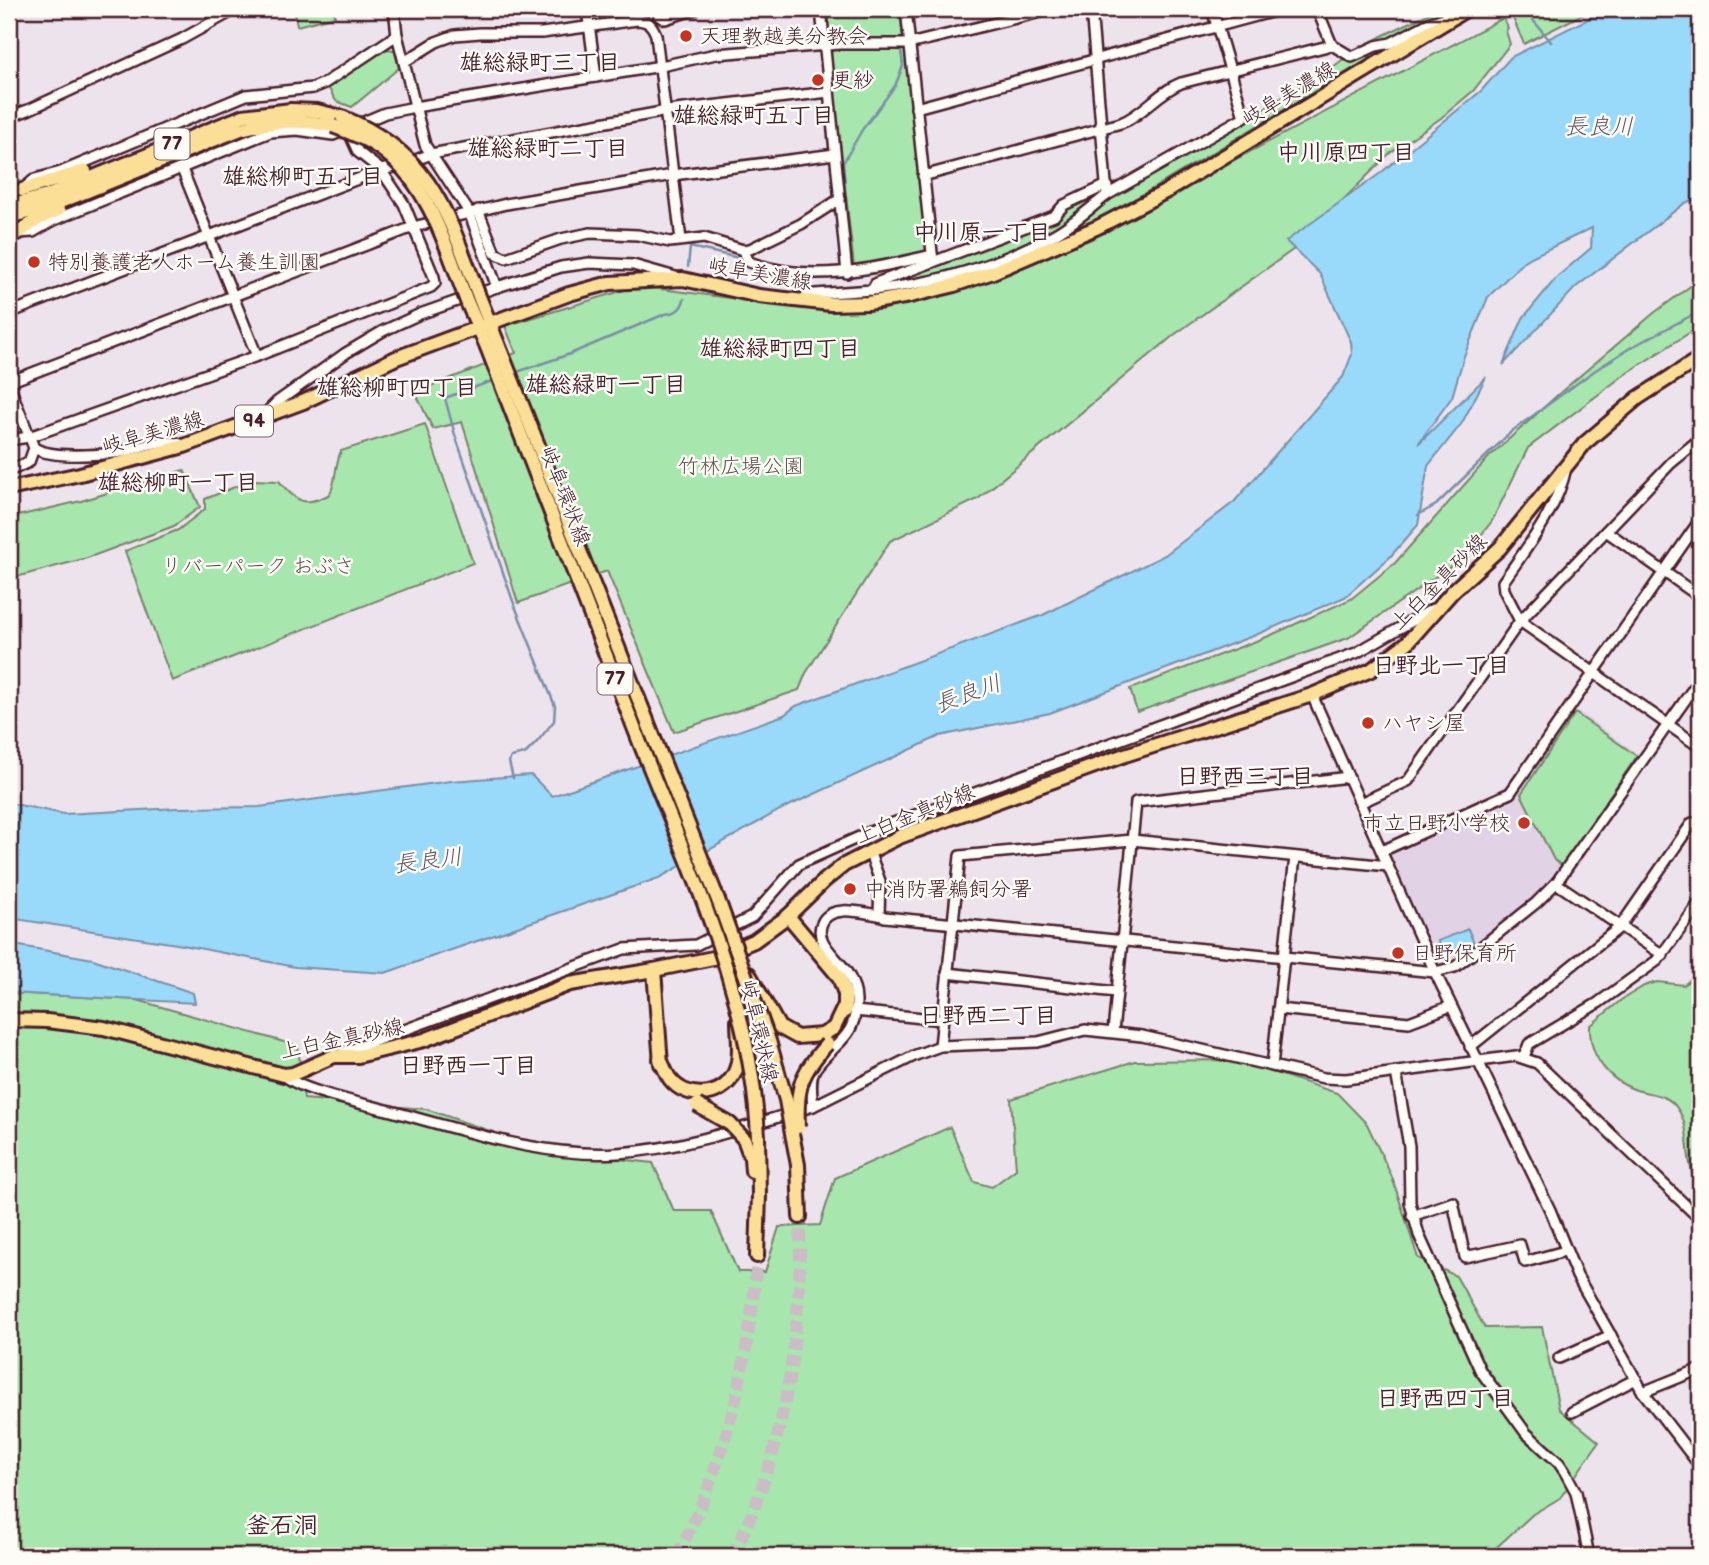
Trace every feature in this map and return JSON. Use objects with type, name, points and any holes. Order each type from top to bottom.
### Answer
[{"type":"main road","name":"岐阜美濃線","points":[[9,489],[79,474],[184,446],[303,402],[396,358],[569,294],[610,283],[682,279],[796,302],[831,304],[868,303],[951,286],[993,272],[1098,227],[1167,191],[1463,12]]},
{"type":"main road","name":"77","points":[[15,191],[76,175],[218,118],[242,122]]},
{"type":"main road","name":"岐阜環状線","points":[[9,206],[47,196],[242,122],[337,121],[387,153],[404,170],[429,209],[493,345],[739,956],[779,1072],[795,1128],[800,1217]]},
{"type":"main road","name":"77","points":[[14,236],[48,214],[173,164],[242,122]]},
{"type":"main road","name":"岐阜環状線","points":[[9,216],[48,207],[242,122]]},
{"type":"main road","name":"岐阜環状線","points":[[493,345],[586,605],[707,912],[738,1013],[752,1083],[758,1137],[757,1256]]},
{"type":"main road","name":"上白金真砂線","points":[[9,1020],[47,1021],[104,1028],[284,1075],[293,1074],[334,1056],[358,1056],[424,1040],[570,984],[713,958],[754,941],[788,916],[844,865],[899,837],[1125,755],[1312,695],[1371,670],[1406,643],[1500,548],[1585,443],[1638,398],[1700,358]]},
{"type":"main road","points":[[788,916],[839,977],[850,1008]]},
{"type":"main road","name":"77","points":[[739,956],[779,1027],[797,1037],[825,1040]]},
{"type":"main road","name":"77","points":[[654,970],[663,1081],[671,1091],[697,1100],[730,1124],[744,1139],[751,1158],[758,1241]]},
{"type":"main road","name":"77","points":[[795,1128],[801,1080],[825,1040],[846,1017],[850,1008]]},
{"type":"main road","name":"77","points":[[697,1100],[725,1086],[733,1076],[738,1062],[738,1013]]},
{"type":"street","points":[[9,117],[182,39],[236,9]]},
{"type":"street","points":[[394,9],[397,35],[425,145],[473,211],[495,253],[506,258],[561,239],[590,233],[638,235],[670,242],[704,238],[743,250],[750,249],[801,224],[840,199]]},
{"type":"street","points":[[587,9],[596,77]]},
{"type":"street","points":[[661,9],[659,16],[665,19],[696,9]]},
{"type":"street","points":[[821,9],[847,273]]},
{"type":"street","points":[[906,9],[933,258]]},
{"type":"street","points":[[14,236],[33,232],[65,215],[270,132],[297,130],[333,135],[385,113],[661,66],[716,54],[825,46],[909,44],[1053,9]]},
{"type":"street","points":[[1091,9],[1107,190]]},
{"type":"street","points":[[872,290],[876,283],[933,258],[1054,216],[1064,205],[1107,190],[1244,117],[1212,9]]},
{"type":"street","points":[[916,108],[1282,9]]},
{"type":"street","points":[[1317,9],[1332,45],[1352,57],[1376,46],[1391,43],[1431,22],[1463,12]]},
{"type":"street","points":[[404,62],[436,41],[455,35],[542,33],[645,20],[653,26],[656,35],[681,240]]},
{"type":"street","points":[[15,191],[35,179],[61,172],[246,95],[313,88],[325,83],[397,35]]},
{"type":"street","points":[[923,176],[1102,129],[1132,118],[1170,88],[1332,45]]},
{"type":"street","points":[[9,313],[381,170],[431,154],[667,111],[829,92]]},
{"type":"street","points":[[9,440],[29,437],[257,356],[431,287],[435,283],[434,277],[404,204],[381,170],[358,152],[348,130]]},
{"type":"street","points":[[9,471],[29,462],[34,448],[9,384],[413,227],[473,211],[673,175],[835,154]]},
{"type":"street","points":[[182,169],[257,356]]},
{"type":"street","points":[[796,302],[815,294],[872,290],[939,280],[993,263],[1052,236],[1107,190]]},
{"type":"street","points":[[473,211],[497,286]]},
{"type":"street","points":[[743,250],[749,262],[806,272],[847,273],[933,258]]},
{"type":"street","points":[[260,418],[277,402],[383,331],[420,314],[497,286],[561,267],[589,263],[633,265],[682,279]]},
{"type":"street","points":[[1360,803],[1408,781],[1520,621],[1671,463],[1700,439]]},
{"type":"street","points":[[34,448],[50,454],[114,453],[168,441],[184,446]]},
{"type":"street","points":[[1567,464],[1564,478],[1540,529],[1503,582],[1504,590],[1520,621],[1700,747]]},
{"type":"street","points":[[1382,851],[1510,793],[1700,520]]},
{"type":"street","points":[[1606,531],[1700,597]]},
{"type":"street","points":[[334,1056],[624,949],[696,944],[752,917],[799,864],[877,829],[1356,653],[1444,602]]},
{"type":"street","points":[[813,1106],[811,1081],[814,1069],[847,1034],[853,985],[847,971],[820,935],[821,923],[827,915],[836,911],[879,915],[1435,972],[1455,967],[1536,903],[1556,883],[1700,679]]},
{"type":"street","points":[[1312,695],[1435,972],[1550,1210],[1565,1251],[1643,1392],[1700,1466]]},
{"type":"street","points":[[1113,1032],[1136,802],[1349,777]]},
{"type":"street","points":[[1470,1047],[1620,927],[1692,823],[1700,824]]},
{"type":"street","points":[[940,1046],[960,856],[1132,840],[1388,866]]},
{"type":"street","points":[[869,851],[880,881],[879,915]]},
{"type":"street","points":[[1272,1066],[1295,857]]},
{"type":"street","points":[[1556,883],[1663,955]]},
{"type":"street","points":[[1524,1057],[1529,1044],[1598,1003],[1663,955],[1700,902]]},
{"type":"street","points":[[947,973],[1116,992]]},
{"type":"street","points":[[1278,1009],[1409,1022],[1451,1006]]},
{"type":"street","points":[[850,1008],[942,1020]]},
{"type":"street","points":[[284,1075],[290,1082],[344,1099],[506,1141],[579,1152],[614,1153],[648,1150],[721,1135],[813,1106],[916,1055],[940,1046],[1038,1042],[1086,1030],[1142,1036],[1324,1079],[1346,1079],[1506,1056],[1524,1057],[1537,1063],[1700,1219]]},
{"type":"street","points":[[1395,1072],[1409,1146],[1410,1203],[1419,1235],[1480,1370],[1526,1433],[1566,1472],[1576,1492],[1589,1556]]},
{"type":"street","points":[[1412,1216],[1453,1202],[1465,1257],[1520,1245],[1525,1262],[1565,1251]]},
{"type":"street","points":[[1559,1358],[1611,1335]]},
{"type":"street","points":[[1643,1392],[1700,1369]]},
{"type":"street","points":[[1572,1412],[1636,1379]]},
{"type":"shaded area","name":"市立日野小学校","points":[[1574,708],[1642,757],[1556,878],[1524,909],[1464,954],[1445,961],[1439,960],[1389,855],[1391,851],[1513,796]]},
{"type":"green space","points":[[294,9],[333,9],[335,16],[297,26]]},
{"type":"green space","points":[[825,9],[902,9],[927,251],[854,266]]},
{"type":"green space","points":[[1438,9],[1452,9],[1097,222],[992,267],[896,282],[1043,225],[1057,218],[1065,210],[1110,187],[1122,192],[1332,68],[1352,52]]},
{"type":"green space","points":[[1509,9],[1593,9],[1524,44]]},
{"type":"green space","name":"竹林広場公園","points":[[1503,18],[1508,28],[1506,31],[1510,44],[1473,91],[1441,118],[1390,153],[1294,249],[1174,335],[978,499],[890,541],[806,673],[799,690],[674,732],[607,571],[518,603],[462,422],[433,429],[415,392],[516,353],[505,326],[638,286],[807,308],[882,310],[989,279],[1094,238],[1219,168]]},
{"type":"green space","points":[[386,49],[394,50],[399,68],[352,107],[336,101],[328,87]]},
{"type":"green space","points":[[1700,279],[1700,326],[1624,375],[1528,448],[1492,521],[1464,557],[1348,638],[1137,712],[1130,689],[1269,636],[1351,599],[1395,563],[1489,457],[1654,313]]},
{"type":"green space","name":"リバーパーク おぶさ","points":[[425,424],[473,563],[172,681],[125,551],[178,530],[205,509],[205,499],[252,480],[279,481],[296,498],[307,502],[314,501],[330,494],[341,451]]},
{"type":"green space","points":[[184,470],[200,507],[174,526],[87,558],[9,579],[9,518],[81,501]]},
{"type":"green space","points":[[1575,713],[1637,756],[1562,865],[1554,860],[1521,794]]},
{"type":"green space","points":[[1700,971],[1700,1186],[1692,1172],[1684,1123],[1677,1108],[1666,1098],[1632,1089],[1613,1077],[1598,1060],[1590,1026],[1621,1000],[1644,986],[1657,982],[1684,985]]},
{"type":"green space","points":[[9,993],[137,1000],[298,1046],[304,1099],[426,1109],[548,1151],[653,1163],[674,1211],[711,1211],[738,1272],[765,1272],[779,1227],[820,1225],[835,1178],[950,1127],[974,1182],[992,1187],[1016,1169],[1011,1099],[1135,1061],[1235,1060],[1337,1093],[1367,1124],[1392,1177],[1418,1258],[1456,1276],[1485,1328],[1542,1327],[1559,1409],[1599,1442],[1560,1498],[1533,1514],[1487,1556],[9,1556]]},
{"type":"water","name":"長良川","points":[[1608,9],[1700,9],[1700,197],[1685,203],[1576,287],[1503,365],[1523,318],[1557,277],[1591,248],[1592,228],[1525,260],[1488,297],[1464,356],[1452,397],[1418,444],[1486,377],[1462,423],[1428,466],[1418,525],[1390,557],[1345,597],[1258,634],[1050,713],[940,736],[780,810],[659,878],[385,973],[295,967],[183,945],[9,918],[9,803],[64,814],[259,807],[451,781],[531,775],[552,796],[784,715],[796,706],[1043,615],[1165,555],[1234,502],[1343,377],[1352,354],[1351,342],[1320,274],[1286,241],[1378,175],[1481,91],[1511,57]]},
{"type":"water","points":[[1468,929],[1474,943],[1444,955],[1438,941]]},
{"type":"water","points":[[9,944],[93,959],[193,993],[195,1003],[9,993]]},
{"type":"waterway","points":[[900,9],[903,40]]},
{"type":"waterway","points":[[1524,9],[1551,42]]},
{"type":"waterway","points":[[845,186],[843,163],[862,130],[895,86],[903,66],[901,51]]},
{"type":"waterway","points":[[809,223],[821,216]]},
{"type":"waterway","points":[[688,267],[690,247],[739,258]]},
{"type":"waterway","points":[[514,373],[675,312],[682,306],[684,299]]},
{"type":"waterway","points":[[1418,515],[1436,505],[1512,431],[1594,371],[1630,348],[1700,311]]},
{"type":"waterway","points":[[495,380],[445,398],[455,435],[513,601],[555,706],[554,721],[537,742],[525,754],[511,757],[509,762],[513,778]]},
{"type":"tunnel","points":[[732,1556],[751,1517],[766,1476],[787,1391],[798,1304],[800,1217]]},
{"type":"tunnel","points":[[677,1556],[709,1484],[733,1410],[742,1373],[757,1256]]},
{"type":"place","name":"天理教越美分教会","points":[[686,36]]},
{"type":"place","name":"更紗","points":[[818,80]]},
{"type":"place","name":"特別養護老人ホーム養生訓園","points":[[34,262]]},
{"type":"place","name":"ハヤシ屋","points":[[1368,723]]},
{"type":"place","name":"市立日野小学校","points":[[1524,823]]},
{"type":"place","name":"中消防署鵜飼分署","points":[[850,889]]},
{"type":"place","name":"日野保育所","points":[[1398,953]]},
{"type":"district","name":"雄総緑町三丁目","points":[[540,63]]},
{"type":"district","name":"雄総緑町五丁目","points":[[754,116]]},
{"type":"district","name":"雄総緑町二丁目","points":[[548,149]]},
{"type":"district","name":"中川原四丁目","points":[[1346,153]]},
{"type":"district","name":"雄総柳町五丁目","points":[[303,177]]},
{"type":"district","name":"中川原一丁目","points":[[982,233]]},
{"type":"district","name":"雄総緑町四丁目","points":[[780,349]]},
{"type":"district","name":"雄総緑町一丁目","points":[[606,385]]},
{"type":"district","name":"雄総柳町四丁目","points":[[397,388]]},
{"type":"district","name":"雄総柳町一丁目","points":[[178,483]]},
{"type":"district","name":"日野北一丁目","points":[[1441,666]]},
{"type":"district","name":"日野西三丁目","points":[[1245,777]]},
{"type":"district","name":"日野西二丁目","points":[[988,1016]]},
{"type":"district","name":"日野西一丁目","points":[[468,1066]]},
{"type":"district","name":"日野西四丁目","points":[[1445,1399]]},
{"type":"district","name":"釜石洞","points":[[282,1525]]}]
